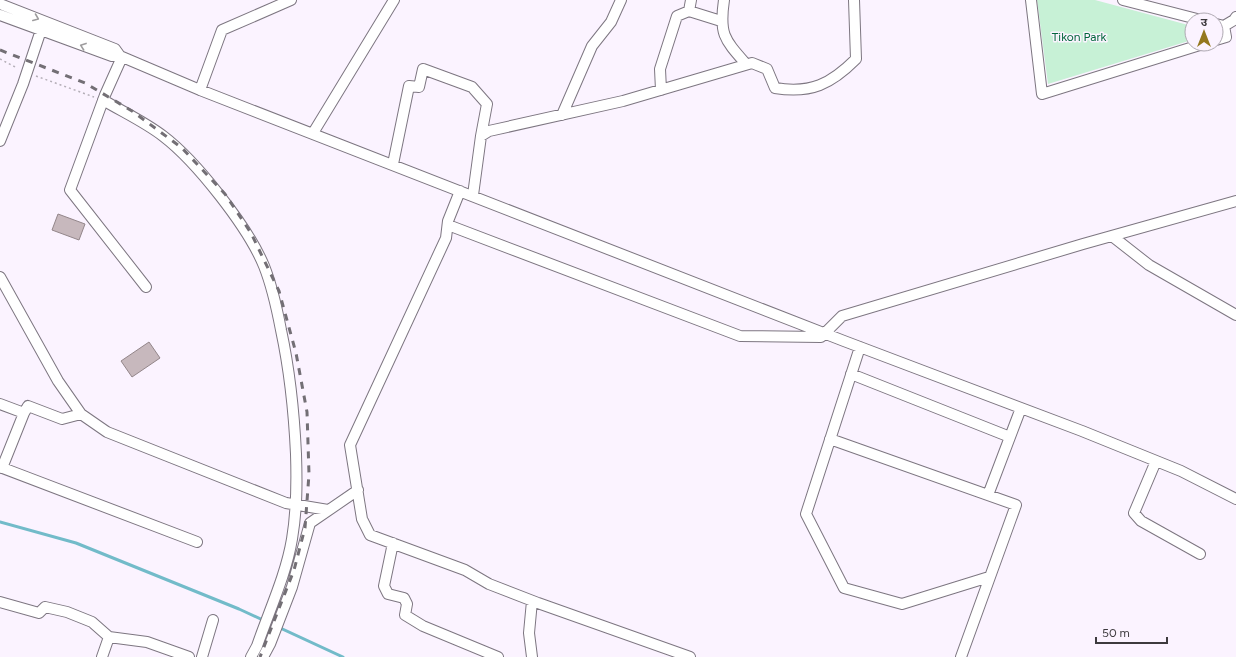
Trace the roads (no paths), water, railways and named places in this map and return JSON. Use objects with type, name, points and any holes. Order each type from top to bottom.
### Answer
[{"type":"street","points":[[200,90],[222,30],[291,0]]},
{"type":"street","points":[[313,133],[394,0]]},
{"type":"street","points":[[562,115],[592,46],[611,22],[620,0]]},
{"type":"street","points":[[689,11],[691,0]]},
{"type":"street","points":[[724,0],[721,21],[723,34],[746,64]]},
{"type":"street","points":[[482,136],[489,131],[623,101],[752,62],[767,69],[775,88],[789,90],[819,86],[840,75],[856,59],[854,0]]},
{"type":"street","points":[[1031,0],[1042,94],[1184,50]]},
{"type":"street","points":[[1123,0],[1184,16]]},
{"type":"street","points":[[0,4],[115,49],[121,56]]},
{"type":"street","points":[[661,90],[660,69],[677,16],[689,11],[721,21]]},
{"type":"street","points":[[0,15],[112,56],[121,56],[200,90],[393,164],[825,334],[1021,408],[1181,471],[1236,499]]},
{"type":"street","points":[[1224,24],[1234,20],[1236,17]]},
{"type":"street","points":[[0,141],[40,30]]},
{"type":"street","points":[[121,56],[70,190],[146,287]]},
{"type":"street","points":[[393,164],[409,86],[419,87],[422,69],[472,87],[487,104],[473,196]]},
{"type":"street","points":[[103,100],[163,136],[191,163],[224,202],[246,232],[264,266],[274,298],[290,374],[294,407],[297,505],[292,541],[283,571],[257,646],[250,657]]},
{"type":"street","points":[[460,191],[448,225],[446,238],[350,445],[362,519],[370,535],[465,570],[489,584],[532,601],[690,657]]},
{"type":"street","points":[[448,225],[740,336],[821,337],[842,316],[1236,201]]},
{"type":"street","points":[[1112,236],[1149,265],[1236,315]]},
{"type":"street","points":[[0,277],[58,381],[81,414],[107,432],[286,503],[328,510]]},
{"type":"street","points":[[860,347],[806,514],[844,588],[902,604],[989,578]]},
{"type":"street","points":[[851,374],[1010,437]]},
{"type":"street","points":[[81,414],[62,419],[28,406],[1,468],[197,542]]},
{"type":"street","points":[[1,407],[24,413]]},
{"type":"street","points":[[988,495],[1021,408]]},
{"type":"street","points":[[830,439],[1016,505],[961,657]]},
{"type":"street","points":[[1156,461],[1134,513],[1141,521],[1200,554]]},
{"type":"street","points":[[262,657],[270,644],[287,598],[301,558],[310,523],[358,490]]},
{"type":"street","points":[[393,543],[384,586],[388,594],[404,598],[407,604],[405,615],[423,626],[498,657]]},
{"type":"street","points":[[532,601],[529,633],[532,657]]},
{"type":"street","points":[[0,602],[38,613],[46,607],[67,612],[92,622],[109,636],[147,642],[189,657]]},
{"type":"street","points":[[202,657],[213,620]]},
{"type":"street","points":[[102,657],[109,636]]},
{"type":"waterway","points":[[0,522],[76,543],[239,609],[343,657]]},
{"type":"railway","points":[[0,50],[85,83],[132,111],[182,148],[225,194],[251,233],[279,291],[296,353],[307,412],[309,474],[305,528],[294,570],[260,657]]},
{"type":"park label","name":"Tikon Park","points":[[1079,37]]}]
